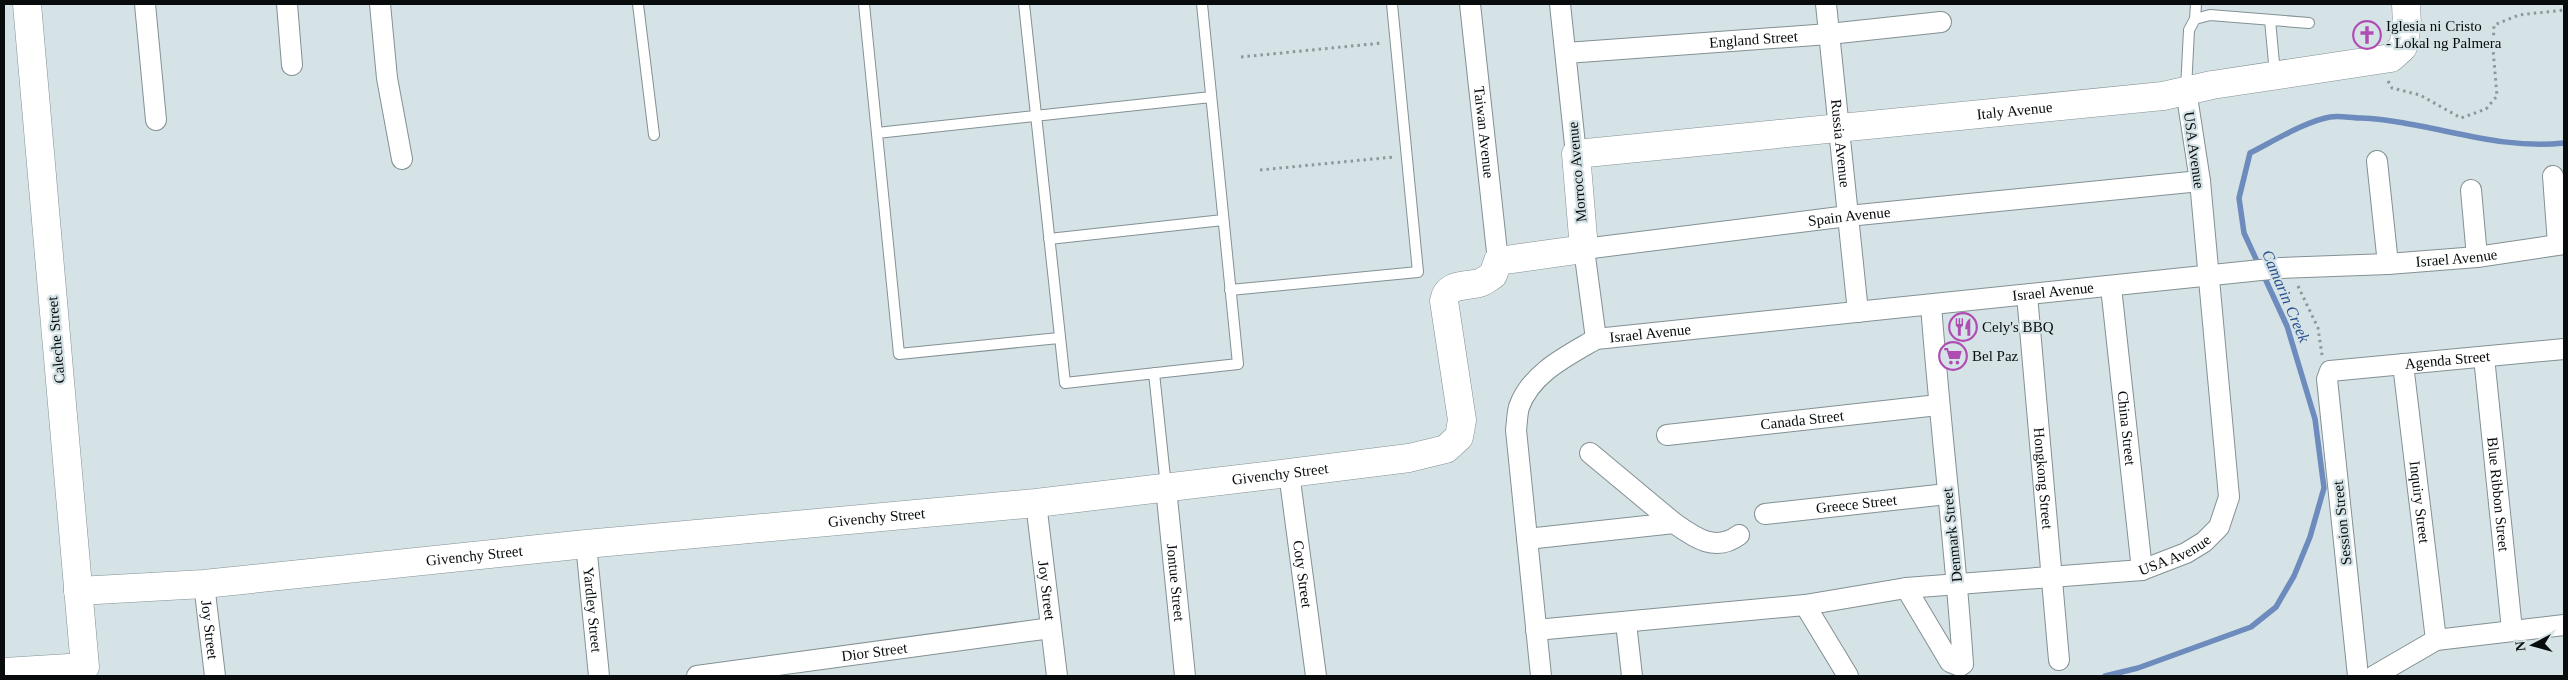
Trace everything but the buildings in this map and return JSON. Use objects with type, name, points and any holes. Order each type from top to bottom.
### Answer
[{"type":"street","name":"Caleche Street","points":[[27,4],[85,671]]},
{"type":"street","points":[[145,4],[156,120]]},
{"type":"street","points":[[287,4],[292,65]]},
{"type":"street","points":[[380,4],[387,78],[402,159]]},
{"type":"street","name":"Taiwan Avenue","points":[[1470,4],[1498,261]]},
{"type":"street","name":"Morroco Avenue","points":[[1560,4],[1584,249],[1596,339]]},
{"type":"street","name":"Russia Avenue","points":[[1826,4],[1858,312]]},
{"type":"street","name":"Italy Avenue","points":[[1576,154],[2164,96],[2186,90],[2391,58],[2403,47],[2407,25],[2406,4]]},
{"type":"street","name":"England Street","points":[[1566,53],[1829,34],[1941,22]]},
{"type":"street","name":"USA Avenue","points":[[1536,630],[1805,605],[1906,588],[2142,570],[2186,553],[2204,542],[2219,527],[2229,497],[2200,182],[2186,90]]},
{"type":"street","points":[[2377,161],[2388,264]]},
{"type":"street","points":[[2553,176],[2561,244]]},
{"type":"street","name":"Spain Avenue","points":[[1498,261],[1848,216],[2200,182]]},
{"type":"street","points":[[2471,190],[2477,257]]},
{"type":"street","name":"Israel Avenue","points":[[1541,676],[1516,430],[1520,407],[1532,386],[1550,366],[1596,339],[2112,287],[2236,272],[2477,257],[2561,244]]},
{"type":"street","name":"Givenchy Street","points":[[78,591],[204,584],[586,544],[1036,503],[1409,458],[1446,448],[1458,437],[1462,420],[1444,301],[1445,292],[1451,288],[1480,283],[1487,279],[1493,275],[1498,261]]},
{"type":"street","name":"China Street","points":[[2112,287],[2142,570]]},
{"type":"street","name":"Hongkong Street","points":[[2027,295],[2059,660]]},
{"type":"street","name":"Denmark Street","points":[[1906,588],[1950,662],[1960,666],[1963,664],[1958,583],[1947,494],[1930,306]]},
{"type":"street","name":"Agenda Street","points":[[2330,371],[2564,349]]},
{"type":"street","name":"Blue Ribbon Street","points":[[2484,357],[2512,630]]},
{"type":"street","name":"Inquiry Street","points":[[2403,364],[2436,640]]},
{"type":"street","name":"Session Street","points":[[2330,371],[2327,379],[2358,676]]},
{"type":"street","name":"Canada Street","points":[[1667,435],[1938,404]]},
{"type":"street","points":[[1590,453],[1674,523],[1698,539],[1712,544],[1724,543],[1738,535]]},
{"type":"street","name":"Coty Street","points":[[1289,473],[1316,676]]},
{"type":"street","name":"Jontue Street","points":[[1166,488],[1185,676]]},
{"type":"street","name":"Greece Street","points":[[1765,514],[1947,494]]},
{"type":"street","name":"Joy Street","points":[[1036,503],[1056,676]]},
{"type":"street","points":[[1527,539],[1674,523]]},
{"type":"street","name":"Yardley Street","points":[[586,544],[599,676]]},
{"type":"street","name":"Joy Street","points":[[204,584],[215,676]]},
{"type":"street","points":[[1805,605],[1848,676]]},
{"type":"street","points":[[1626,623],[1632,676]]},
{"type":"street","points":[[2374,676],[2436,640],[2564,624]]},
{"type":"street","name":"Dior Street","points":[[697,676],[1051,628]]},
{"type":"street","points":[[4,672],[85,671]]},
{"type":"lane","points":[[638,4],[654,135]]},
{"type":"lane","points":[[864,4],[899,354],[1059,338]]},
{"type":"lane","points":[[1024,4],[1064,383],[1238,364],[1202,4]]},
{"type":"lane","points":[[1230,290],[1418,272],[1392,4]]},
{"type":"lane","points":[[2186,90],[2189,30],[2195,19],[2196,4]]},
{"type":"lane","points":[[2195,19],[2210,15],[2309,23]]},
{"type":"lane","points":[[2270,20],[2276,76]]},
{"type":"lane","points":[[877,133],[1211,97]]},
{"type":"lane","points":[[1049,239],[1223,220]]},
{"type":"lane","points":[[1154,373],[1166,488]]},
{"type":"path","points":[[2375,60],[2392,88],[2420,95],[2462,118],[2486,109],[2497,96],[2493,49],[2494,26],[2519,16],[2564,10]]},
{"type":"path","points":[[1241,57],[1395,41]]},
{"type":"path","points":[[1260,170],[1407,156]]},
{"type":"path","points":[[2285,268],[2318,328],[2322,358],[2330,371]]},
{"type":"waterway","name":"Camarin Creek","points":[[2105,676],[2138,668],[2251,627],[2276,607],[2294,576],[2310,537],[2324,488],[2315,419],[2287,326],[2244,233],[2239,198],[2250,153],[2310,123],[2337,116],[2386,120],[2513,143],[2564,143]]},
{"type":"place","name":"Iglesia ni Cristo - Lokal ng Palmera","points":[[2367,35]]},
{"type":"place","name":"Cely's BBQ","points":[[1963,327]]},
{"type":"place","name":"Bel Paz","points":[[1953,356]]}]
